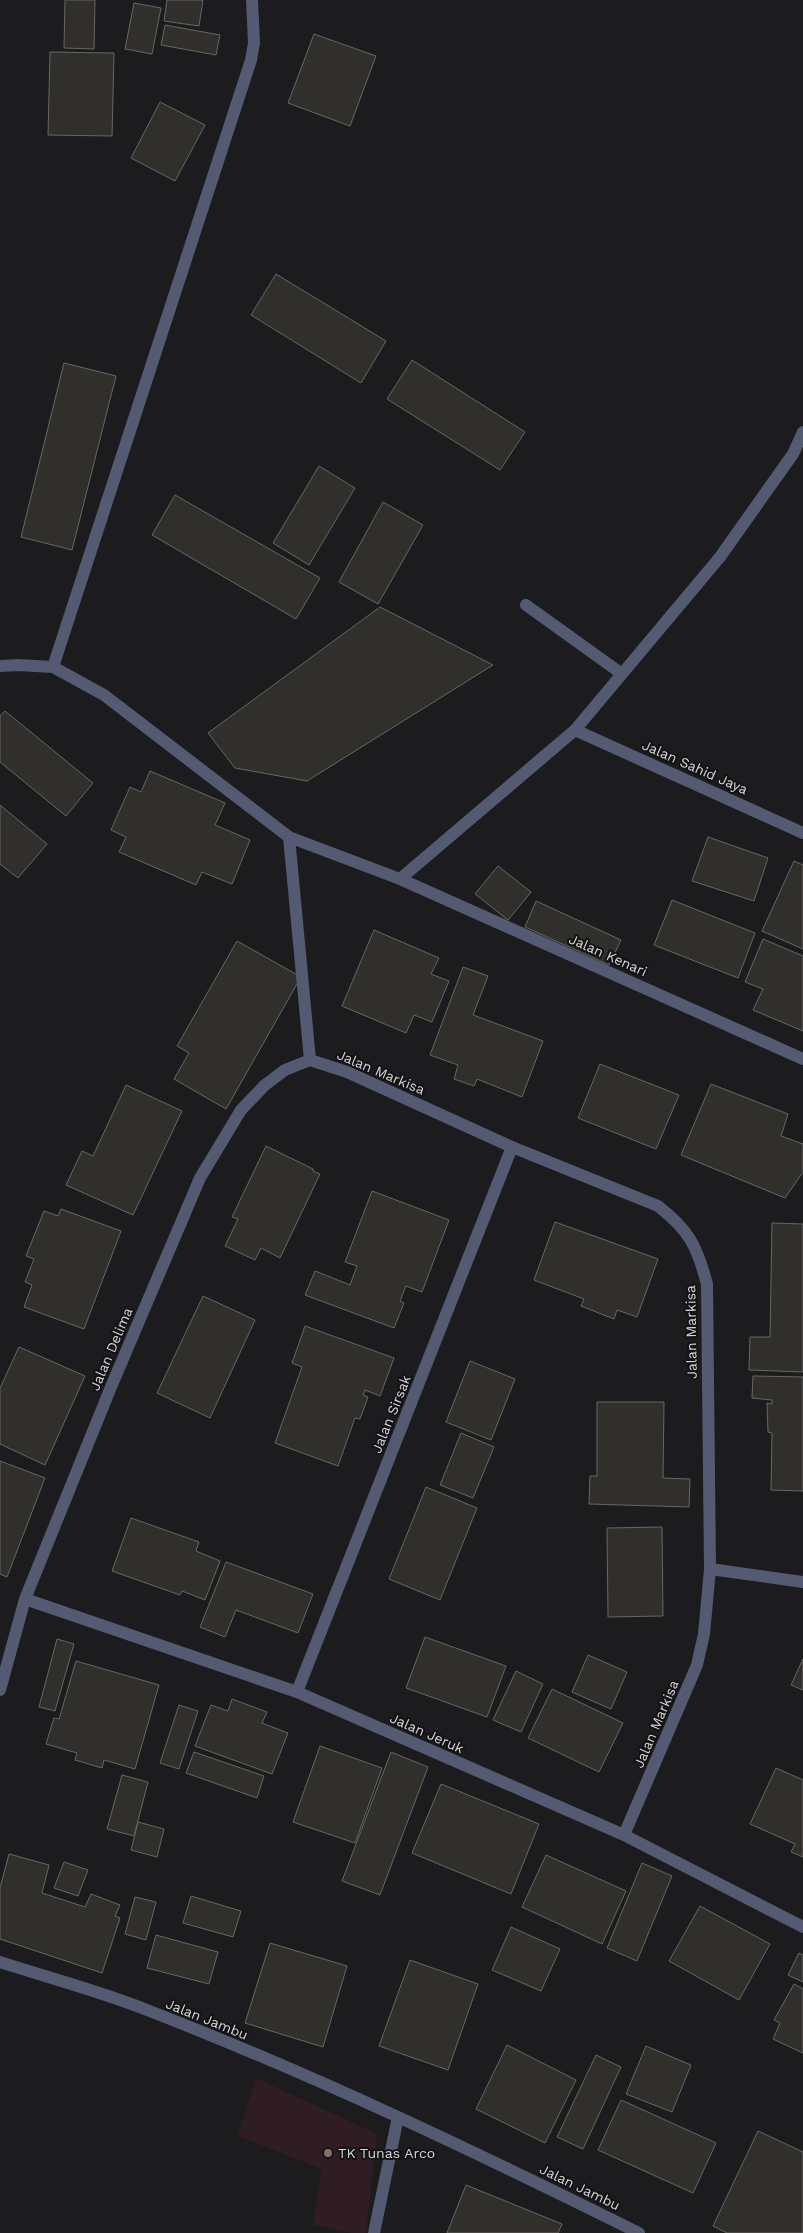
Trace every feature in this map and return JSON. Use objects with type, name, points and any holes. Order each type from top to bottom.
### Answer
[{"type":"street","points":[[0,666],[18,665],[53,668],[251,60],[254,44],[252,0]]},
{"type":"street","points":[[400,879],[575,730],[720,557],[798,456],[803,432]]},
{"type":"street","points":[[526,605],[622,674]]},
{"type":"street","name":"Jalan Kenari","points":[[53,668],[104,695],[289,837],[400,879],[803,1059]]},
{"type":"street","name":"Jalan Sahid Jaya","points":[[575,730],[803,833]]},
{"type":"street","points":[[289,837],[310,1060]]},
{"type":"street","name":"Jalan Markisa","points":[[310,1060],[347,1072],[512,1147],[658,1206],[677,1221],[692,1240],[707,1284],[710,1569],[704,1634],[697,1665],[624,1835]]},
{"type":"street","name":"Jalan Delima","points":[[0,1690],[25,1599],[111,1387],[200,1178],[241,1110],[265,1085],[285,1070],[310,1060]]},
{"type":"street","name":"Jalan Sirsak","points":[[297,1692],[512,1147]]},
{"type":"street","points":[[710,1569],[803,1582]]},
{"type":"street","name":"Jalan Jeruk","points":[[25,1599],[297,1692],[624,1835],[803,1927]]},
{"type":"street","name":"Jalan Jambu","points":[[0,1962],[146,2010],[398,2117],[639,2233]]},
{"type":"street","points":[[374,2233],[398,2117]]},
{"type":"shaded area","name":"TK Tunas Arco","points":[[256,2078],[377,2134],[366,2233],[353,2233],[313,2225],[322,2169],[238,2136]]},
{"type":"building","points":[[65,0],[95,0],[94,49],[64,48]]},
{"type":"building","points":[[167,0],[203,0],[199,26],[164,21]]},
{"type":"building","points":[[134,3],[161,8],[152,54],[125,49]]},
{"type":"building","points":[[165,25],[220,35],[216,55],[161,45]]},
{"type":"building","points":[[314,34],[376,56],[350,126],[288,103]]},
{"type":"building","points":[[50,52],[114,53],[112,136],[48,135]]},
{"type":"building","points":[[160,102],[205,125],[175,181],[131,158]]},
{"type":"building","points":[[276,274],[386,341],[361,383],[251,315]]},
{"type":"building","points":[[412,360],[525,432],[500,470],[387,399]]},
{"type":"building","points":[[64,363],[116,376],[72,550],[21,537]]},
{"type":"building","points":[[319,466],[355,488],[309,565],[273,543]]},
{"type":"building","points":[[175,495],[320,578],[296,619],[152,535]]},
{"type":"building","points":[[383,502],[423,525],[378,604],[339,582]]},
{"type":"building","points":[[380,607],[493,665],[307,781],[235,768],[208,733]]},
{"type":"building","points":[[5,711],[93,783],[66,816],[0,762],[0,716]]},
{"type":"building","points":[[150,771],[225,803],[215,825],[250,840],[232,884],[202,872],[196,885],[119,852],[126,837],[111,830],[130,787],[141,792]]},
{"type":"building","points":[[0,805],[47,844],[18,878],[0,864]]},
{"type":"building","points":[[708,837],[768,858],[754,901],[692,881]]},
{"type":"building","points":[[794,861],[803,865],[803,949],[762,931]]},
{"type":"building","points":[[498,866],[531,892],[508,920],[475,894]]},
{"type":"building","points":[[672,900],[755,933],[738,978],[654,945]]},
{"type":"building","points":[[536,901],[621,940],[609,965],[525,927]]},
{"type":"building","points":[[374,930],[439,958],[431,974],[449,981],[432,1022],[414,1015],[406,1033],[342,1006]]},
{"type":"building","points":[[763,939],[803,956],[803,1031],[753,1010],[763,989],[745,982]]},
{"type":"building","points":[[237,941],[301,977],[226,1109],[174,1079],[189,1053],[177,1046]]},
{"type":"building","points":[[463,967],[488,976],[473,1015],[543,1041],[522,1097],[477,1079],[474,1086],[454,1079],[458,1065],[430,1055]]},
{"type":"building","points":[[600,1064],[679,1095],[656,1149],[578,1118]]},
{"type":"building","points":[[711,1084],[788,1114],[781,1136],[803,1144],[803,1172],[785,1198],[681,1155]]},
{"type":"building","points":[[126,1085],[182,1111],[133,1215],[66,1185],[82,1151],[93,1156]]},
{"type":"building","points":[[266,1146],[320,1174],[280,1258],[261,1248],[255,1260],[225,1246],[238,1219],[232,1217]]},
{"type":"building","points":[[372,1191],[449,1220],[422,1292],[406,1286],[400,1301],[404,1303],[394,1328],[305,1295],[315,1271],[350,1285],[357,1266],[345,1262]]},
{"type":"building","points":[[61,1209],[121,1231],[84,1329],[24,1307],[32,1285],[25,1282],[34,1259],[26,1256],[44,1211],[58,1216]]},
{"type":"building","points":[[555,1222],[658,1259],[637,1317],[617,1310],[614,1319],[581,1306],[584,1299],[534,1280]]},
{"type":"building","points":[[772,1223],[803,1224],[803,1372],[749,1370],[750,1337],[770,1337]]},
{"type":"building","points":[[203,1296],[255,1320],[210,1418],[157,1393]]},
{"type":"building","points":[[305,1326],[394,1358],[380,1396],[365,1390],[363,1395],[368,1397],[360,1419],[355,1418],[338,1466],[275,1443],[302,1367],[292,1363]]},
{"type":"building","points":[[19,1347],[85,1376],[45,1465],[0,1444],[0,1388]]},
{"type":"building","points":[[470,1361],[515,1379],[491,1440],[446,1422]]},
{"type":"building","points":[[753,1376],[803,1377],[803,1491],[771,1490],[772,1433],[768,1432],[767,1403],[772,1404],[772,1400],[752,1398]]},
{"type":"building","points":[[597,1402],[664,1402],[663,1478],[690,1479],[689,1507],[589,1504],[590,1476],[597,1476]]},
{"type":"building","points":[[461,1433],[494,1447],[473,1498],[440,1485]]},
{"type":"building","points":[[0,1461],[45,1478],[7,1577],[0,1574]]},
{"type":"building","points":[[426,1487],[477,1508],[440,1600],[389,1579]]},
{"type":"building","points":[[131,1518],[199,1542],[196,1551],[220,1561],[205,1600],[182,1591],[180,1595],[112,1571]]},
{"type":"building","points":[[662,1527],[663,1616],[608,1617],[607,1528]]},
{"type":"building","points":[[226,1562],[313,1594],[298,1633],[236,1610],[225,1637],[200,1627]]},
{"type":"building","points":[[425,1637],[506,1666],[487,1717],[406,1688]]},
{"type":"building","points":[[57,1639],[74,1644],[55,1711],[39,1707]]},
{"type":"building","points":[[588,1655],[627,1672],[611,1709],[572,1692]]},
{"type":"building","points":[[803,1659],[803,1690],[791,1685]]},
{"type":"building","points":[[76,1661],[159,1685],[135,1769],[104,1760],[102,1768],[75,1760],[77,1753],[46,1744],[54,1718],[59,1719]]},
{"type":"building","points":[[516,1671],[543,1684],[521,1732],[493,1720]]},
{"type":"building","points":[[552,1689],[623,1723],[599,1772],[528,1738]]},
{"type":"building","points":[[232,1699],[267,1712],[262,1723],[288,1733],[272,1774],[195,1746],[211,1705],[228,1711]]},
{"type":"building","points":[[179,1705],[198,1711],[179,1769],[160,1763]]},
{"type":"building","points":[[320,1746],[382,1768],[355,1843],[293,1822]]},
{"type":"building","points":[[194,1752],[264,1776],[257,1798],[186,1773]]},
{"type":"building","points":[[391,1752],[428,1767],[380,1895],[342,1881]]},
{"type":"building","points":[[776,1768],[803,1780],[803,1857],[791,1852],[795,1844],[750,1824]]},
{"type":"building","points":[[122,1775],[148,1782],[134,1836],[107,1829]]},
{"type":"building","points":[[441,1784],[539,1824],[511,1894],[412,1853]]},
{"type":"building","points":[[138,1822],[164,1829],[157,1857],[131,1850]]},
{"type":"building","points":[[9,1854],[49,1865],[42,1893],[85,1907],[91,1894],[120,1905],[115,1916],[120,1918],[102,1973],[0,1939],[0,1888]]},
{"type":"building","points":[[546,1855],[626,1891],[602,1944],[522,1907]]},
{"type":"building","points":[[64,1862],[88,1870],[78,1896],[54,1888]]},
{"type":"building","points":[[642,1863],[672,1876],[637,1961],[607,1948]]},
{"type":"building","points":[[191,1896],[241,1911],[233,1937],[183,1923]]},
{"type":"building","points":[[135,1897],[156,1902],[146,1940],[125,1934]]},
{"type":"building","points":[[700,1906],[770,1944],[739,2000],[669,1961]]},
{"type":"building","points":[[511,1927],[560,1949],[541,1991],[492,1970]]},
{"type":"building","points":[[156,1935],[218,1952],[209,1984],[147,1968]]},
{"type":"building","points":[[270,1943],[347,1966],[323,2047],[245,2023]]},
{"type":"building","points":[[799,1953],[803,1955],[803,1982],[788,1975]]},
{"type":"building","points":[[410,1960],[478,1984],[448,2070],[379,2046]]},
{"type":"building","points":[[794,1984],[803,1989],[803,2053],[773,2039],[780,2023],[774,2020]]},
{"type":"building","points":[[507,2045],[576,2080],[545,2143],[476,2109]]},
{"type":"building","points":[[646,2046],[691,2065],[672,2112],[626,2094]]},
{"type":"building","points":[[596,2055],[621,2067],[583,2149],[557,2137]]},
{"type":"building","points":[[621,2100],[716,2143],[693,2193],[598,2150]]},
{"type":"building","points":[[758,2131],[803,2152],[803,2233],[727,2233],[713,2226]]},
{"type":"building","points":[[466,2185],[562,2224],[558,2233],[447,2233]]},
{"type":"place","name":"TK Tunas Arco","points":[[328,2153]]}]
